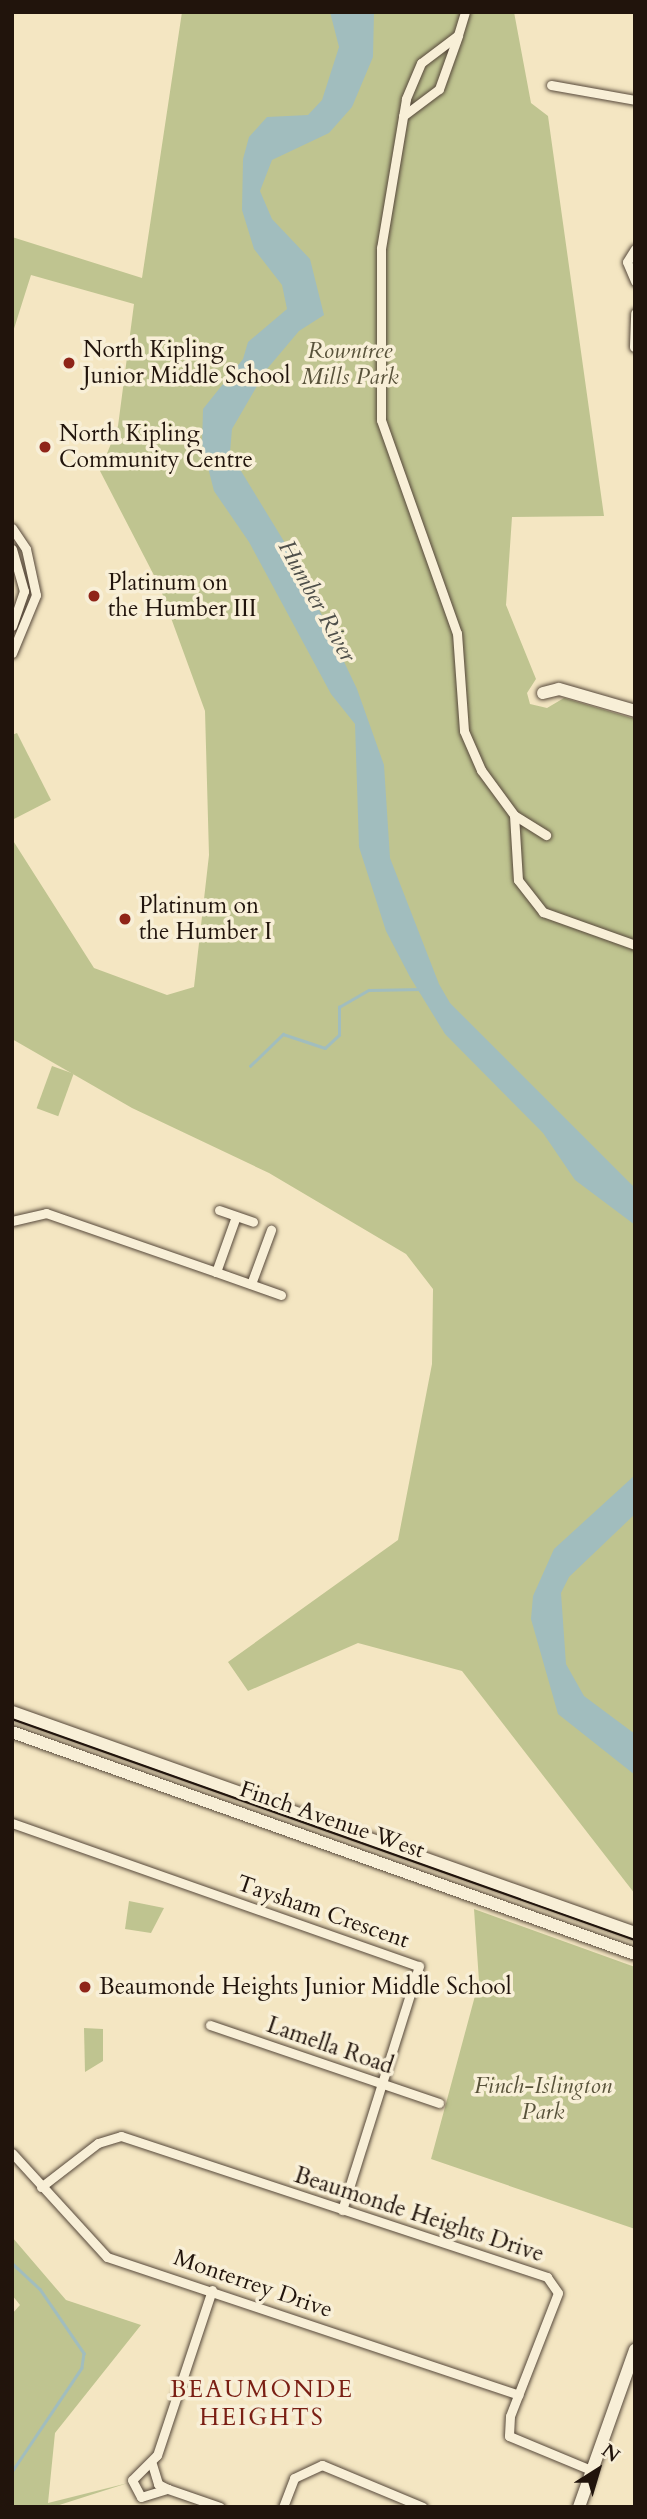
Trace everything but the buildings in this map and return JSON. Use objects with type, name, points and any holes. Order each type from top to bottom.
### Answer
[{"type":"main road","points":[[543,693],[559,689],[635,710]]},
{"type":"main road","name":"Finch Avenue West","points":[[12,1712],[635,1933]]},
{"type":"main road","name":"Finch Avenue West","points":[[12,1732],[635,1954]]},
{"type":"main road","points":[[579,2507],[635,2350]]},
{"type":"street","points":[[402,116],[439,89],[465,12]]},
{"type":"street","points":[[458,34],[421,63],[402,116],[381,248],[381,420],[457,633],[464,731],[481,770],[514,815],[546,835]]},
{"type":"street","points":[[551,85],[635,100]]},
{"type":"street","points":[[635,249],[627,262],[635,281]]},
{"type":"street","points":[[634,347],[635,313]]},
{"type":"street","points":[[12,528],[26,549],[36,595],[12,653]]},
{"type":"street","points":[[12,549],[24,591],[12,626]]},
{"type":"street","points":[[514,815],[518,880],[531,901],[554,917],[635,945]]},
{"type":"street","points":[[219,1210],[254,1222]]},
{"type":"street","points":[[12,1221],[41,1212],[281,1294]]},
{"type":"street","points":[[216,1272],[236,1216]]},
{"type":"street","points":[[251,1284],[271,1230]]},
{"type":"street","name":"Taysham Crescent","points":[[12,1823],[419,1966],[384,2085],[342,2210]]},
{"type":"street","name":"Lamella Road","points":[[210,2025],[439,2103]]},
{"type":"street","name":"Beaumonde Heights Drive","points":[[41,2187],[97,2143],[121,2136],[554,2281],[558,2293],[508,2426],[512,2440],[591,2470]]},
{"type":"street","name":"Monterrey Drive","points":[[12,2152],[107,2257],[519,2395]]},
{"type":"street","points":[[212,2290],[152,2464],[158,2484],[220,2507]]},
{"type":"street","points":[[152,2464],[135,2472],[134,2490],[151,2499],[168,2489]]},
{"type":"street","points":[[283,2507],[294,2478],[321,2465],[423,2507]]},
{"type":"green space","name":"Rowntree Mills Park","points":[[182,12],[514,12],[531,103],[548,116],[604,516],[512,517],[506,605],[536,679],[527,693],[530,704],[547,708],[564,698],[635,719],[635,1894],[462,1671],[358,1643],[248,1691],[228,1662],[398,1540],[432,1364],[433,1289],[406,1254],[269,1173],[132,1108],[12,1039],[12,839],[94,968],[167,995],[194,987],[209,855],[205,711],[159,585],[100,471],[118,426],[134,304],[31,275],[12,335],[12,237],[142,278]]},
{"type":"green space","points":[[17,733],[51,800],[12,820],[12,735]]},
{"type":"green space","points":[[52,1066],[74,1074],[58,1116],[37,1108]]},
{"type":"green space","points":[[129,1901],[164,1908],[151,1933],[125,1929]]},
{"type":"green space","name":"Finch-Islington Park","points":[[474,1909],[635,1967],[635,2229],[431,2159],[479,1981]]},
{"type":"green space","points":[[84,2028],[103,2029],[103,2061],[85,2072]]},
{"type":"green space","points":[[12,2237],[66,2300],[141,2325],[55,2433],[48,2503],[128,2483],[53,2507],[12,2507],[12,2314],[20,2305],[12,2295]]},
{"type":"water","points":[[330,12],[374,12],[373,57],[352,107],[329,133],[272,160],[260,191],[272,219],[310,259],[324,315],[299,331],[267,369],[232,429],[230,453],[296,561],[357,689],[384,765],[390,858],[439,984],[450,1003],[635,1188],[635,1225],[575,1180],[543,1133],[445,1034],[410,977],[386,931],[359,847],[355,724],[331,694],[249,542],[214,491],[202,444],[203,409],[243,359],[248,342],[287,309],[282,285],[254,249],[242,210],[243,159],[249,137],[267,117],[308,115],[322,100],[339,47]]},
{"type":"water","points":[[635,1475],[635,1514],[569,1577],[561,1593],[566,1664],[584,1696],[635,1734],[635,1775],[558,1714],[531,1619],[533,1596],[554,1549]]},
{"type":"waterway","points":[[250,1066],[283,1034],[325,1048],[339,1035],[339,1007],[369,990],[422,989]]},
{"type":"waterway","points":[[12,2263],[40,2289],[84,2353],[82,2368],[12,2472]]},
{"type":"tram line","points":[[12,1719],[635,1940]]},
{"type":"place","name":"North Kipling Junior Middle School","points":[[69,363]]},
{"type":"place","name":"North Kipling Community Centre","points":[[45,447]]},
{"type":"place","name":"Platinum on the Humber III","points":[[94,596]]},
{"type":"place","name":"Platinum on the Humber I","points":[[125,919]]},
{"type":"place","name":"Beaumonde Heights Junior Middle School","points":[[85,1987]]},
{"type":"district","name":"BEAUMONDE HEIGHTS","points":[[262,2404]]},
{"type":"water label","name":"Humber River","points":[[317,601]]}]
